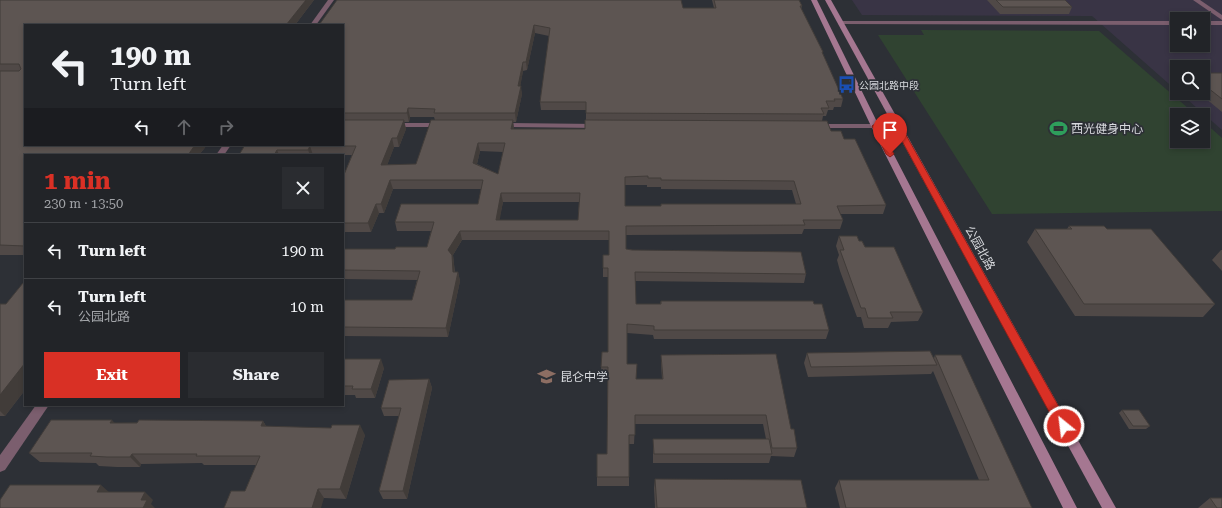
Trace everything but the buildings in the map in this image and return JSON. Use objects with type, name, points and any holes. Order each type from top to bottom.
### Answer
[{"type":"main road","points":[[814,0],[875,126],[1070,508]]},
{"type":"main road","name":"公园北路","points":[[828,0],[1109,508]]},
{"type":"street","points":[[314,24],[331,0]]},
{"type":"street","points":[[1196,0],[1222,18]]},
{"type":"street","points":[[840,23],[1170,23]]},
{"type":"street","points":[[1210,23],[1222,23]]},
{"type":"street","points":[[383,125],[454,125]]},
{"type":"street","points":[[494,126],[605,126]]},
{"type":"street","points":[[804,126],[897,126]]},
{"type":"street","points":[[0,466],[42,406]]},
{"type":"shaded area","points":[[852,0],[1222,0],[1222,130],[1210,119],[1210,108],[1197,108],[1188,100],[1210,100],[1210,60],[1170,60],[1170,85],[1092,16],[862,15]]},
{"type":"green space","name":"西光健身中心","points":[[921,30],[1099,31],[1170,92],[1170,100],[1179,100],[1188,108],[1170,108],[1170,148],[1210,148],[1210,127],[1222,138],[1222,211],[992,214],[878,35],[924,35]]},
{"type":"place","name":"公园北路中段","points":[[846,85]]},
{"type":"place","name":"西光健身中心","points":[[1058,129]]},
{"type":"place","name":"昆仑中学","points":[[547,377]]},
{"type":"route","points":[[890,154],[875,126],[897,126],[1064,426]]}]
